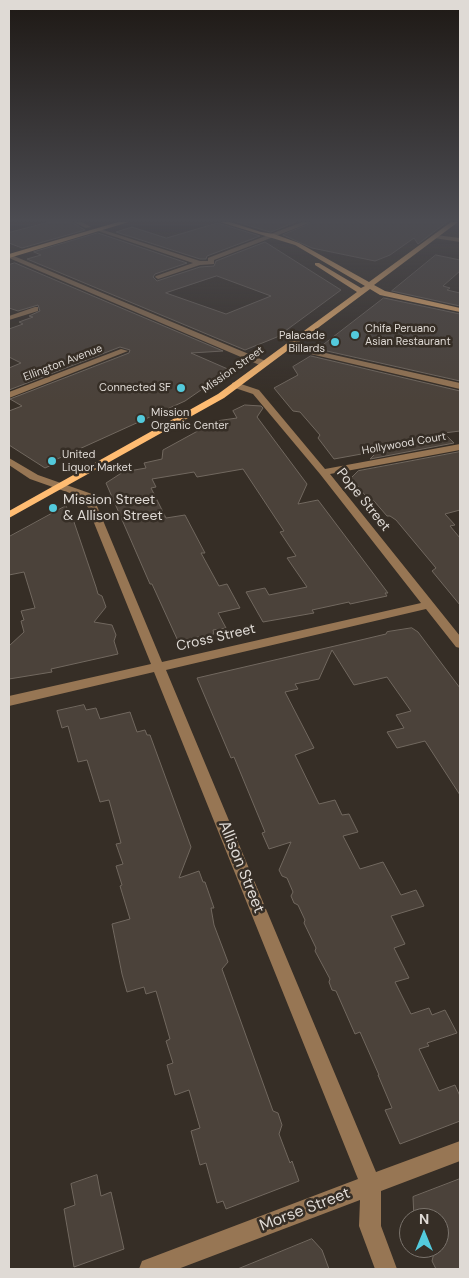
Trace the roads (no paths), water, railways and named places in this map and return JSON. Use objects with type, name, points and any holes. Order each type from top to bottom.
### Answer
[{"type":"main road","points":[[345,282],[361,292],[391,302],[460,316]]},
{"type":"main road","points":[[361,282],[399,297],[460,310]]},
{"type":"main road","name":"Mission Street","points":[[9,514],[220,396],[374,282]]},
{"type":"street","points":[[70,282],[264,364]]},
{"type":"street","points":[[9,318],[35,309]]},
{"type":"street","points":[[288,346],[460,386]]},
{"type":"street","name":"Ellington Avenue","points":[[9,395],[124,351]]},
{"type":"street","name":"Pope Street","points":[[235,385],[256,392],[323,472],[460,644]]},
{"type":"street","name":"Hollywood Court","points":[[323,472],[460,447]]},
{"type":"street","name":"Allison Street","points":[[9,461],[34,477],[88,496],[371,1185],[370,1226],[386,1269]]},
{"type":"street","name":"Cross Street","points":[[9,701],[429,605]]},
{"type":"street","name":"Morse Street","points":[[150,1269],[460,1151]]},
{"type":"place","name":"Chifa Peruano Asian Restaurant","points":[[355,335]]},
{"type":"place","name":"Palacade Billards","points":[[335,342]]},
{"type":"place","name":"Connected SF","points":[[181,388]]},
{"type":"place","name":"Mission Organic Center","points":[[141,419]]},
{"type":"place","name":"United Liquor Market","points":[[52,461]]},
{"type":"place","name":"Mission Street & Allison Street","points":[[53,508]]}]
